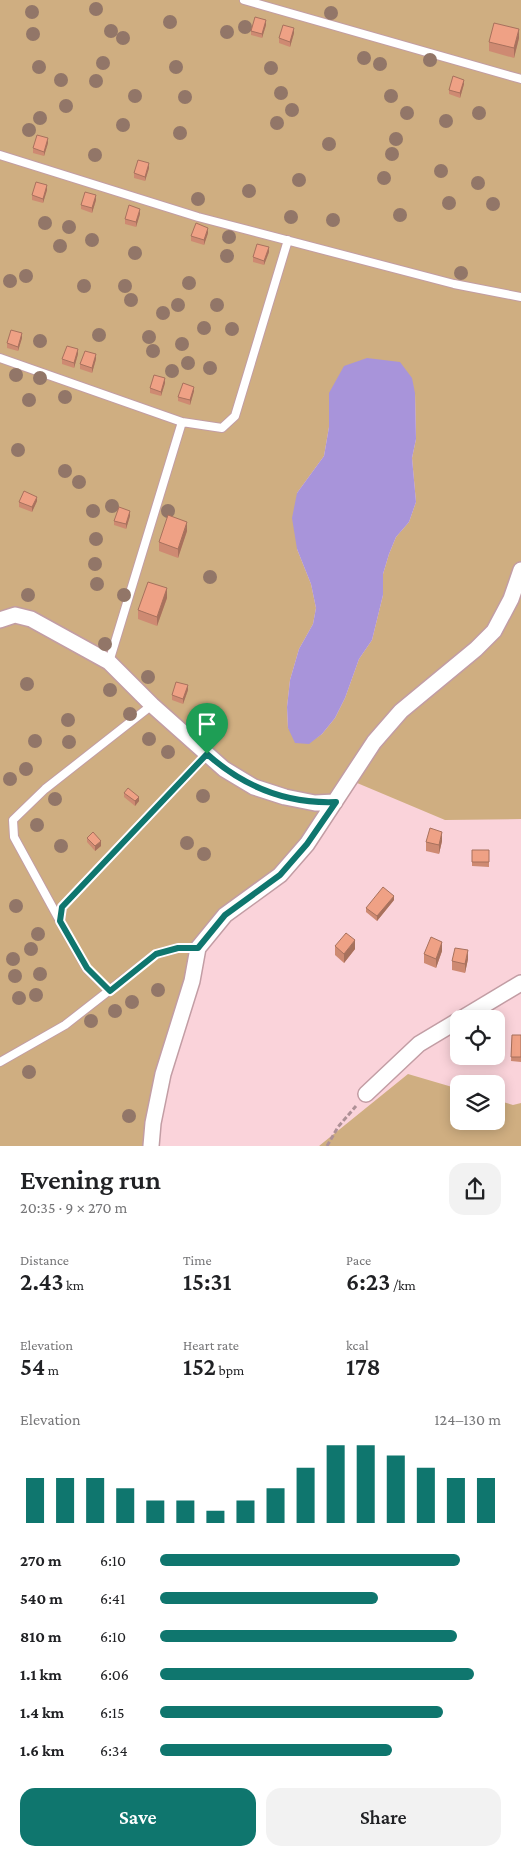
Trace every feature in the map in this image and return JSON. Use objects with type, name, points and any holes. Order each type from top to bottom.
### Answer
[{"type":"street","points":[[151,1146],[163,1074],[192,981],[198,948],[225,915],[280,875],[307,844],[374,742],[401,711],[476,649],[494,631],[511,599],[521,570]]},
{"type":"street","points":[[0,620],[15,615],[31,620],[109,662],[152,705],[224,769],[254,787],[285,797],[315,803],[336,802]]},
{"type":"street","points":[[475,1010],[521,982]]},
{"type":"street","points":[[366,1094],[419,1044],[450,1025]]},
{"type":"lane","points":[[244,0],[521,79]]},
{"type":"lane","points":[[0,155],[198,217],[454,284],[521,297]]},
{"type":"lane","points":[[0,358],[182,422],[222,428],[235,416],[288,240]]},
{"type":"lane","points":[[109,662],[182,422]]},
{"type":"lane","points":[[110,991],[87,968],[60,921],[14,837],[14,820],[45,790],[152,705]]},
{"type":"lane","points":[[60,921],[62,907],[70,897],[207,754]]},
{"type":"lane","points":[[0,1062],[65,1025],[156,954],[178,948],[198,948]]},
{"type":"path","points":[[327,1146],[338,1127],[366,1094]]},
{"type":"shaded area","points":[[0,0],[521,0],[521,819],[445,820],[350,780],[307,844],[208,934],[151,1146],[0,1146]],"holes":[[[415,393],[416,439],[412,458],[416,502],[409,522],[396,537],[389,554],[383,574],[383,595],[372,640],[359,659],[345,698],[335,718],[322,734],[309,743],[288,728],[287,707],[290,680],[299,649],[313,624],[316,608],[311,584],[297,549],[297,493],[324,456],[329,427]]]},
{"type":"shaded area","points":[[367,358],[400,362],[412,378],[415,393],[416,439],[412,458],[416,502],[409,522],[396,537],[389,554],[383,574],[383,595],[372,640],[359,659],[345,698],[335,718],[322,734],[309,744],[295,743],[288,728],[287,707],[290,680],[299,649],[313,624],[316,608],[311,584],[297,549],[292,518],[297,493],[324,456],[329,427],[329,393],[344,366]]},
{"type":"shaded area","points":[[408,1074],[450,1086],[450,1130],[505,1130],[505,1103],[513,1105],[521,1103],[521,1146],[319,1146]]},
{"type":"building","points":[[255,17],[266,20],[262,34],[251,31]]},
{"type":"building","points":[[494,23],[519,29],[514,48],[489,42]]},
{"type":"building","points":[[283,25],[294,28],[290,42],[279,38]]},
{"type":"building","points":[[453,76],[464,80],[460,93],[449,90]]},
{"type":"building","points":[[37,135],[48,138],[44,152],[33,148]]},
{"type":"building","points":[[138,160],[149,163],[145,177],[134,173]]},
{"type":"building","points":[[36,182],[47,185],[43,199],[32,195]]},
{"type":"building","points":[[85,192],[96,195],[92,208],[81,205]]},
{"type":"building","points":[[129,205],[140,209],[136,222],[125,219]]},
{"type":"building","points":[[196,223],[208,228],[204,240],[191,236]]},
{"type":"building","points":[[257,244],[269,247],[264,261],[253,257]]},
{"type":"building","points":[[11,330],[22,333],[18,347],[7,343]]},
{"type":"building","points":[[67,346],[78,349],[74,363],[62,359]]},
{"type":"building","points":[[85,351],[96,354],[92,368],[80,364]]},
{"type":"building","points":[[154,375],[165,378],[161,392],[150,388]]},
{"type":"building","points":[[183,383],[194,387],[190,400],[178,397]]},
{"type":"building","points":[[24,491],[37,497],[32,507],[19,502]]},
{"type":"building","points":[[119,507],[130,511],[126,524],[114,521]]},
{"type":"building","points":[[168,515],[187,522],[178,549],[159,542]]},
{"type":"building","points":[[148,582],[167,588],[157,617],[138,610]]},
{"type":"building","points":[[176,682],[188,685],[183,699],[172,695]]},
{"type":"building","points":[[128,788],[139,797],[135,801],[124,793]]},
{"type":"building","points":[[430,828],[442,832],[439,845],[426,842]]},
{"type":"building","points":[[93,832],[101,841],[95,846],[87,838]]},
{"type":"building","points":[[472,850],[489,850],[489,862],[472,862]]},
{"type":"building","points":[[383,887],[394,896],[377,916],[366,908]]},
{"type":"building","points":[[346,933],[355,940],[344,954],[335,946]]},
{"type":"building","points":[[431,937],[442,942],[436,959],[424,954]]},
{"type":"building","points":[[455,948],[468,950],[465,964],[452,961]]},
{"type":"building","points":[[512,1035],[521,1035],[521,1057],[511,1057]]},
{"type":"route","points":[[207,754],[224,769],[254,787],[285,797],[315,803],[336,802],[307,844],[280,875],[225,915],[198,948],[178,948],[156,954],[110,991],[87,968],[60,921],[62,907],[207,754]]}]
